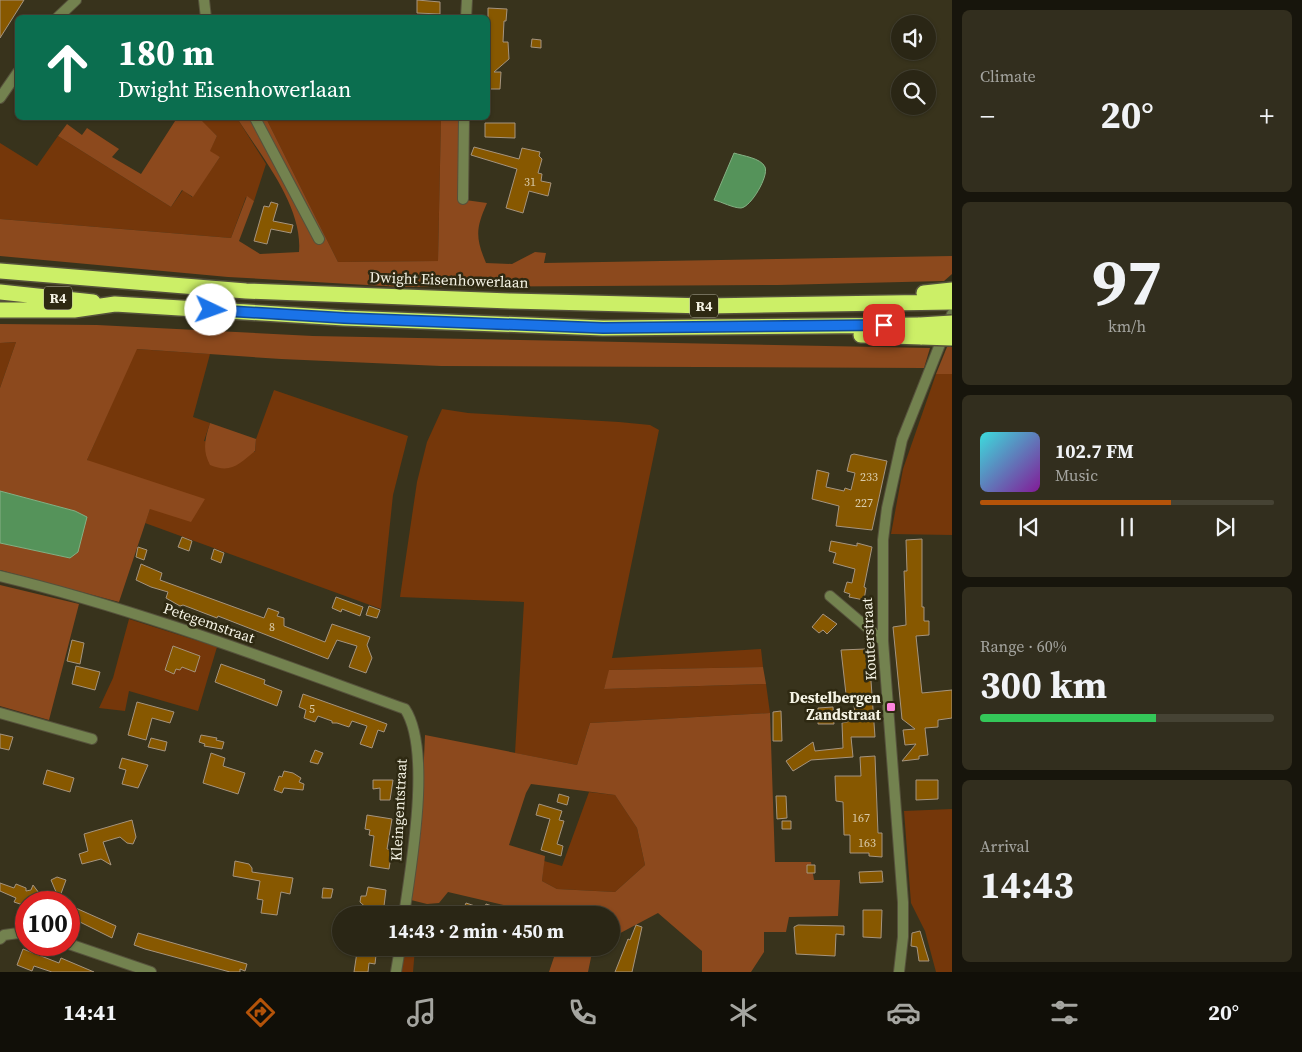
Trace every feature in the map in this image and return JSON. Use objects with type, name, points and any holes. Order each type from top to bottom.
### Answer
[{"type":"highway","name":"Dwight Eisenhowerlaan","points":[[0,271],[146,285],[246,292],[706,306],[898,304],[912,294],[941,295]]},
{"type":"highway","name":"R4","points":[[0,292],[115,304],[344,318],[603,328],[813,325],[921,331],[952,323]]},
{"type":"highway","points":[[941,295],[952,302]]},
{"type":"highway","points":[[0,310],[74,310],[115,304]]},
{"type":"highway","points":[[921,331],[952,338]]},
{"type":"street","points":[[60,15],[76,0]]},
{"type":"street","points":[[204,0],[206,15]]},
{"type":"street","points":[[466,15],[467,0]]},
{"type":"street","points":[[0,98],[15,76]]},
{"type":"street","points":[[256,120],[319,240]]},
{"type":"street","points":[[462,199],[464,120]]},
{"type":"street","name":"Kouterstraat","points":[[898,972],[903,937],[903,902],[883,641],[882,584],[887,508],[902,440],[952,314]]},
{"type":"street","name":"Petegemstraat","points":[[0,576],[62,591],[198,634],[405,709]]},
{"type":"street","points":[[830,596],[883,641]]},
{"type":"street","name":"Kleingentstraat","points":[[405,709],[412,718],[415,732],[417,801],[405,906]]},
{"type":"street","points":[[0,713],[92,739]]},
{"type":"street","points":[[0,939],[4,935],[15,934]]},
{"type":"street","points":[[80,948],[152,972]]},
{"type":"street","points":[[396,972],[399,956]]},
{"type":"shaded area","points":[[176,120],[201,120],[217,136],[210,151],[220,157],[193,197],[182,190],[171,207],[58,136],[67,124],[82,135],[87,128],[119,149],[112,157],[141,174]]},
{"type":"shaded area","points":[[200,120],[238,120],[266,164],[254,201],[246,197],[231,238],[0,219],[0,143],[37,166],[58,136],[171,207],[183,190],[192,197],[220,157],[209,152],[217,136]]},
{"type":"shaded area","points":[[238,120],[267,120],[338,262],[438,261],[441,120],[460,120],[458,199],[487,203],[478,233],[486,263],[512,264],[535,252],[546,253],[544,263],[952,256],[952,274],[944,281],[778,285],[402,287],[228,277],[0,256],[0,219],[231,238],[247,196],[254,201],[239,241],[260,254],[299,252],[294,217],[287,199],[268,165]]},
{"type":"shaded area","points":[[267,120],[441,120],[438,261],[338,262]]},
{"type":"shaded area","points":[[734,153],[760,161],[766,171],[762,184],[754,197],[741,208],[714,200]]},
{"type":"shaded area","points":[[0,324],[97,325],[313,336],[930,348],[924,368],[441,366],[281,359],[137,349],[87,460],[205,499],[191,522],[150,509],[119,602],[0,570],[0,543],[70,558],[87,517],[75,511],[0,491],[0,388],[16,342],[0,343]]},
{"type":"shaded area","points":[[16,342],[0,388],[0,343]]},
{"type":"shaded area","points":[[947,347],[952,347],[952,374],[936,374]]},
{"type":"shaded area","points":[[136,349],[210,354],[193,417],[210,423],[204,441],[255,452],[256,439],[274,390],[408,436],[393,495],[381,609],[145,523],[150,509],[87,460]]},
{"type":"shaded area","points":[[936,374],[952,374],[952,535],[891,534],[903,469]]},
{"type":"shaded area","points":[[442,409],[468,413],[650,425],[659,430],[612,658],[761,649],[763,667],[610,670],[604,689],[766,684],[770,713],[590,723],[577,765],[515,753],[524,602],[400,597],[417,482],[427,442]]},
{"type":"shaded area","points":[[210,423],[256,439],[255,451],[239,464],[229,468],[217,468],[210,465],[207,460],[205,444]]},
{"type":"shaded area","points":[[0,491],[75,511],[87,517],[78,552],[70,558],[0,543]]},
{"type":"shaded area","points":[[0,585],[79,604],[49,720],[0,706]]},
{"type":"shaded area","points":[[129,619],[217,647],[198,711],[129,691],[125,711],[99,708],[113,678]]},
{"type":"shaded area","points":[[763,667],[766,684],[604,689],[609,670]]},
{"type":"shaded area","points":[[770,713],[775,862],[811,862],[814,880],[840,880],[838,916],[789,917],[786,932],[764,932],[764,952],[751,972],[702,972],[702,951],[658,913],[620,933],[620,906],[508,906],[448,892],[439,903],[427,904],[411,900],[422,803],[425,735],[577,765],[590,723]],"holes":[[[531,784],[615,795],[637,828],[645,865],[615,892],[557,889],[542,881],[545,856],[509,845],[526,793]]]},
{"type":"shaded area","points":[[589,792],[615,795],[637,828],[645,865],[615,892],[557,889],[542,881],[544,861],[562,866]]},
{"type":"shaded area","points":[[952,809],[952,972],[936,972],[925,931],[911,903],[904,811]]},
{"type":"shaded area","points":[[402,956],[414,956],[413,972],[399,972]]},
{"type":"shaded area","points":[[554,956],[591,956],[588,972],[549,972]]},
{"type":"building","points":[[0,0],[24,0],[0,38]]},
{"type":"building","points":[[417,0],[440,2],[440,14],[417,13]]},
{"type":"building","points":[[488,8],[507,9],[506,21],[504,21],[503,42],[508,42],[509,59],[494,72],[501,72],[500,89],[490,89],[491,25],[490,15],[488,15]]},
{"type":"building","points":[[532,39],[541,40],[541,48],[531,47]]},
{"type":"building","points":[[485,123],[515,123],[515,138],[485,137]]},
{"type":"building","points":[[474,147],[519,159],[522,148],[540,152],[539,156],[542,159],[538,173],[542,174],[541,181],[551,183],[548,196],[529,191],[523,213],[506,208],[517,169],[471,155]]},
{"type":"building","points":[[271,202],[278,204],[273,221],[293,225],[291,233],[271,229],[267,244],[254,241],[264,206],[269,207]]},
{"type":"building","points":[[851,455],[887,461],[872,530],[836,526],[839,506],[812,499],[817,470],[829,473],[826,487],[844,491],[845,488],[851,490],[855,473],[847,471]]},
{"type":"building","points":[[182,537],[192,541],[189,551],[178,547]]},
{"type":"building","points":[[922,539],[922,607],[924,607],[924,621],[929,621],[929,635],[916,636],[922,693],[952,690],[952,718],[938,720],[938,727],[925,728],[928,755],[919,756],[919,759],[902,761],[916,744],[905,745],[903,730],[915,729],[902,719],[893,627],[906,625],[904,571],[907,571],[906,540]]},
{"type":"building","points":[[831,541],[857,546],[857,543],[872,547],[864,587],[866,588],[864,600],[849,597],[850,594],[844,592],[847,582],[852,583],[855,569],[833,563],[836,553],[829,551]]},
{"type":"building","points":[[138,547],[147,550],[144,560],[136,557]]},
{"type":"building","points":[[214,549],[224,553],[221,563],[211,559]]},
{"type":"building","points":[[141,564],[162,573],[160,580],[264,618],[268,608],[279,612],[277,616],[284,618],[284,626],[325,642],[332,624],[370,637],[367,645],[372,658],[366,673],[349,667],[357,646],[337,640],[328,659],[218,616],[217,618],[183,605],[180,606],[166,598],[168,592],[136,580]]},
{"type":"building","points":[[336,597],[363,607],[360,616],[342,609],[341,612],[332,608]]},
{"type":"building","points":[[369,606],[380,610],[377,618],[366,615]]},
{"type":"building","points":[[823,614],[837,624],[827,634],[823,630],[819,633],[812,627]]},
{"type":"building","points":[[72,640],[84,643],[80,664],[67,661]]},
{"type":"building","points":[[173,646],[200,656],[195,672],[182,667],[180,670],[176,669],[174,674],[165,670]]},
{"type":"building","points":[[865,649],[870,667],[875,737],[851,737],[853,757],[811,760],[793,771],[786,761],[813,742],[815,751],[843,748],[842,723],[855,720],[854,703],[847,703],[841,650]]},
{"type":"building","points":[[221,664],[265,680],[264,684],[282,691],[277,706],[215,682]]},
{"type":"building","points":[[76,666],[100,672],[95,690],[72,684]]},
{"type":"building","points":[[303,694],[387,724],[384,732],[378,730],[372,748],[360,744],[367,726],[352,721],[349,727],[332,723],[332,721],[318,716],[315,722],[304,718],[306,710],[299,707]]},
{"type":"building","points":[[137,702],[174,712],[170,723],[152,718],[146,740],[128,735]]},
{"type":"building","points":[[833,707],[834,724],[818,724],[818,708]]},
{"type":"building","points":[[781,711],[782,741],[773,741],[773,712]]},
{"type":"building","points":[[0,734],[13,737],[9,750],[0,748]]},
{"type":"building","points":[[201,735],[217,738],[216,740],[224,742],[222,749],[204,746],[205,744],[199,742]]},
{"type":"building","points":[[151,738],[167,742],[165,751],[148,747]]},
{"type":"building","points":[[315,750],[323,753],[318,764],[310,762]]},
{"type":"building","points":[[211,753],[225,758],[223,766],[245,773],[238,794],[203,783]]},
{"type":"building","points":[[875,756],[878,833],[882,833],[882,857],[869,856],[869,853],[850,853],[850,835],[844,835],[843,802],[836,801],[835,776],[861,776],[860,757]]},
{"type":"building","points":[[122,758],[148,765],[138,788],[122,784],[126,770],[119,768]]},
{"type":"building","points":[[47,770],[74,778],[70,792],[43,784]]},
{"type":"building","points":[[284,771],[293,773],[301,778],[299,782],[304,784],[303,790],[284,788],[282,793],[274,790],[279,776],[282,777]]},
{"type":"building","points":[[373,780],[393,780],[390,800],[380,800],[380,788],[373,789]]},
{"type":"building","points":[[916,780],[938,780],[938,799],[916,800]]},
{"type":"building","points":[[559,794],[569,797],[567,805],[557,802]]},
{"type":"building","points":[[776,796],[786,796],[787,818],[777,819]]},
{"type":"building","points":[[539,804],[562,811],[559,820],[564,821],[557,844],[563,846],[561,856],[541,850],[550,819],[536,815]]},
{"type":"building","points":[[367,815],[392,819],[387,849],[392,850],[389,869],[370,866],[374,836],[369,835],[370,830],[365,829]]},
{"type":"building","points":[[132,820],[136,837],[133,844],[127,843],[120,837],[103,842],[111,865],[101,859],[82,864],[79,854],[88,851],[84,834]]},
{"type":"building","points":[[782,821],[791,821],[791,829],[782,829]]},
{"type":"building","points":[[235,861],[249,864],[252,872],[293,878],[290,894],[281,892],[277,915],[261,913],[263,900],[257,899],[260,881],[233,876]]},
{"type":"building","points":[[807,865],[815,865],[815,873],[807,873]]},
{"type":"building","points":[[882,871],[883,882],[860,883],[859,872]]},
{"type":"building","points":[[57,877],[66,880],[62,891],[56,891],[51,880]]},
{"type":"building","points":[[0,883],[14,888],[16,884],[26,888],[26,891],[15,891],[15,898],[0,891]]},
{"type":"building","points":[[33,885],[38,891],[26,891],[31,890]]},
{"type":"building","points":[[368,887],[386,890],[384,906],[364,906],[360,902],[361,896],[366,896]]},
{"type":"building","points":[[323,888],[333,889],[331,898],[322,898]]},
{"type":"building","points":[[80,910],[116,926],[112,938],[80,922]]},
{"type":"building","points":[[863,910],[882,910],[881,938],[863,937]]},
{"type":"building","points":[[636,925],[642,927],[632,972],[615,972],[628,939],[630,940]]},
{"type":"building","points":[[798,925],[844,926],[844,935],[836,934],[835,956],[796,954],[794,927]]},
{"type":"building","points":[[920,931],[929,961],[919,961],[917,947],[911,946],[912,933]]},
{"type":"building","points":[[138,933],[247,964],[245,971],[240,969],[240,972],[230,972],[145,949],[134,945]]},
{"type":"building","points":[[20,956],[41,956],[59,963],[61,958],[94,972],[52,972],[34,966],[32,971],[17,965]]},
{"type":"building","points":[[356,956],[376,956],[375,964],[369,963],[368,972],[354,972]]},
{"type":"place","name":"Destelbergen Zandstraat","points":[[891,707]]},
{"type":"route","points":[[211,310],[344,318],[603,328],[884,325]]}]
